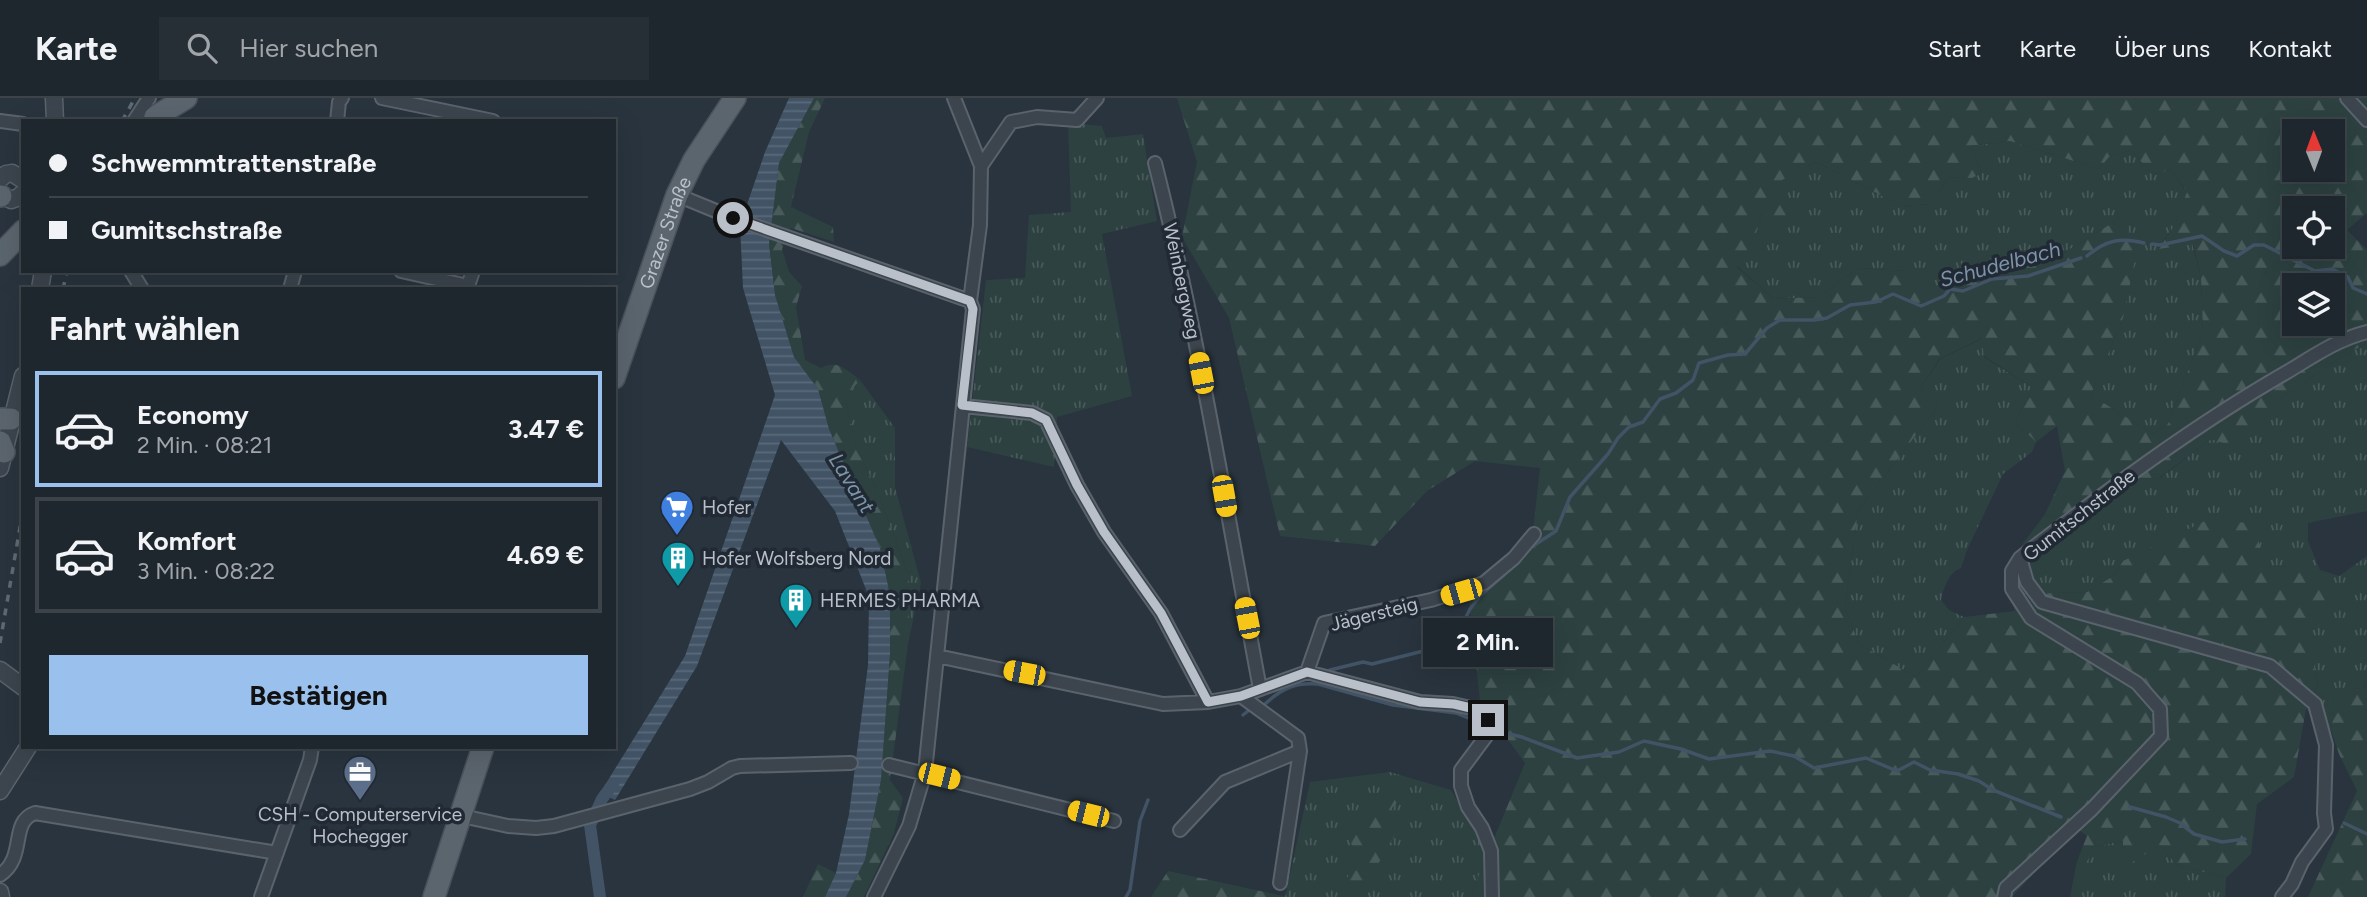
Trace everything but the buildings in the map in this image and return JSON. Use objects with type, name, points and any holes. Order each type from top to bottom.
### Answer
[{"type":"main road","points":[[146,112],[186,98]]},
{"type":"main road","name":"Grazer Straße","points":[[616,372],[677,195],[694,160],[735,98]]},
{"type":"main road","points":[[0,255],[21,233]]},
{"type":"main road","points":[[434,897],[482,749]]},
{"type":"street","points":[[54,98],[55,119]]},
{"type":"street","points":[[338,119],[342,98]]},
{"type":"street","points":[[382,98],[483,119]]},
{"type":"street","points":[[874,897],[909,826],[925,772],[973,309],[970,301],[980,225],[981,166],[954,98]]},
{"type":"street","points":[[981,166],[1011,122],[1038,117],[1077,120],[1097,98]]},
{"type":"street","points":[[2347,98],[2367,120]]},
{"type":"street","points":[[0,121],[21,124]]},
{"type":"street","name":"Weinbergweg","points":[[1156,163],[1211,420],[1260,689]]},
{"type":"street","points":[[0,196],[11,200],[21,195]]},
{"type":"street","points":[[677,195],[733,218],[970,301]]},
{"type":"street","points":[[409,273],[468,287]]},
{"type":"street","name":"Gumitschstraße","points":[[2004,897],[2006,888],[2092,809],[2161,736],[2160,709],[2137,683],[2031,618],[2012,589],[2012,571],[2020,558],[2121,480],[2267,383],[2350,336],[2367,332]]},
{"type":"street","points":[[1,454],[6,419],[21,381]]},
{"type":"street","points":[[962,405],[1032,413],[1046,420],[1077,485],[1104,532],[1161,613],[1208,702]]},
{"type":"street","name":"Jägersteig","points":[[1307,672],[1324,623],[1431,600],[1484,583],[1514,558],[1534,534]]},
{"type":"street","points":[[2020,558],[2028,582],[2042,602],[2270,666],[2315,704],[2326,745],[2326,829],[2302,862],[2292,884],[2282,897]]},
{"type":"street","points":[[937,656],[1163,704],[1208,702],[1241,696],[1307,672],[1420,702],[1454,704],[1475,709],[1488,720],[1487,735],[1461,770],[1461,786],[1468,807],[1482,828],[1490,851],[1492,897]]},
{"type":"street","points":[[1241,696],[1298,738],[1300,751],[1280,883]]},
{"type":"street","points":[[0,791],[27,749]]},
{"type":"street","points":[[261,897],[312,749]]},
{"type":"street","points":[[1180,830],[1225,782],[1300,751]]},
{"type":"street","points":[[462,816],[508,826],[536,828],[581,819],[699,786],[740,766],[851,763]]},
{"type":"street","points":[[889,765],[1114,821]]},
{"type":"street","points":[[0,875],[14,862],[21,827],[26,819],[35,813],[277,853]]},
{"type":"green space","points":[[814,98],[825,98],[809,132],[791,207],[833,227],[834,242],[791,228],[782,249],[789,272],[802,286],[796,307],[805,360],[821,368],[837,365],[860,380],[845,397],[855,443],[880,498],[908,574],[908,644],[890,780],[903,798],[894,833],[864,897],[846,897],[865,860],[881,780],[890,654],[890,595],[880,548],[829,429],[818,389],[794,357],[775,295],[769,244],[779,163]]},
{"type":"green space","points":[[1177,98],[2367,98],[2367,213],[2347,230],[2367,250],[2367,343],[2274,403],[2235,447],[2211,439],[2159,478],[2138,479],[2075,526],[2045,514],[2065,471],[2057,426],[2036,442],[2015,422],[2033,388],[1984,356],[1982,338],[1939,359],[1920,389],[1938,406],[1858,511],[1845,608],[1859,644],[1916,677],[1964,617],[2015,611],[2025,594],[2087,592],[2112,577],[2123,561],[2205,521],[2254,523],[2265,566],[2287,567],[2328,584],[2328,620],[2302,635],[2313,662],[2318,686],[2306,709],[2294,777],[2257,804],[2251,854],[2226,878],[2177,865],[2160,845],[2123,868],[2123,841],[2093,847],[2083,871],[2077,861],[2087,836],[2079,830],[2055,850],[2012,897],[1470,897],[1525,763],[1480,701],[1469,600],[1525,558],[1534,522],[1540,468],[1475,461],[1427,491],[1375,546],[1280,536],[1229,318],[1182,237],[1197,162]],"holes":[[[2010,141],[2099,169],[2109,157],[2131,150],[2152,174],[2171,170],[2187,192],[2173,228],[2158,249],[2193,244],[2201,278],[2203,331],[2168,424],[2153,434],[2091,395],[2123,318],[2137,250],[2122,217],[2054,259],[1988,255],[1935,291],[1905,271],[1858,268],[1819,297],[1774,299],[1737,267],[1749,251],[1762,213],[1784,226],[1793,212],[1782,180],[1816,162],[1902,206],[1930,204],[1949,177],[1972,178],[1982,173],[1971,146]]]},
{"type":"green space","points":[[1068,123],[1102,126],[1106,138],[1143,134],[1157,221],[1102,234],[1132,396],[1057,417],[1054,467],[967,447],[986,280],[1025,278],[1029,215],[1071,212]]},
{"type":"green space","points":[[2010,141],[2099,169],[2109,157],[2131,150],[2152,174],[2171,170],[2187,193],[2173,228],[2158,248],[2192,243],[2201,278],[2203,331],[2168,424],[2153,434],[2091,395],[2123,318],[2122,217],[2054,259],[1988,255],[1935,292],[1905,271],[1858,268],[1819,297],[1774,299],[1737,266],[1774,190],[1784,178],[1816,162],[1902,206],[1930,204],[1949,177],[1972,178],[1982,173],[1971,146]]},
{"type":"green space","points":[[1983,338],[1984,357],[2033,388],[2015,422],[2036,442],[2032,452],[2003,474],[1961,568],[1947,581],[1941,600],[1949,610],[1964,617],[1916,677],[1859,644],[1845,608],[1858,511],[1938,406],[1920,389],[1940,359]]},
{"type":"green space","points":[[2367,343],[2367,511],[2308,523],[2308,541],[2320,570],[2339,576],[2367,556],[2367,681],[2363,688],[2334,691],[2331,730],[2306,709],[2318,686],[2313,662],[2301,635],[2287,567],[2123,561],[2112,577],[2087,592],[2025,594],[2015,611],[2006,584],[2010,561],[2045,514],[2075,526],[2138,479],[2160,478],[2211,439],[2235,446],[2274,403]]},
{"type":"green space","points":[[860,380],[895,428],[895,487],[921,583],[908,644],[908,574],[880,498],[855,443],[845,397]]},
{"type":"green space","points":[[2367,681],[2367,897],[2308,897],[2357,791],[2331,730],[2334,690],[2363,688]]},
{"type":"green space","points":[[1390,772],[1451,790],[1488,854],[1470,897],[1285,897],[1310,782]]},
{"type":"green space","points":[[1393,791],[1400,799],[1391,809],[1399,814],[1401,824],[1370,878],[1357,886],[1346,881],[1350,871],[1368,869],[1368,854],[1353,848],[1344,826],[1362,810],[1377,808]]},
{"type":"green space","points":[[2123,841],[2123,867],[2160,845],[2177,865],[2226,878],[2225,897],[2070,897],[2077,861],[2083,870],[2093,847]]},
{"type":"green space","points":[[818,864],[836,873],[825,897],[803,897]]},
{"type":"green space","points":[[1168,871],[1284,896],[1285,897],[1151,897]]},
{"type":"water","name":"Lavant","points":[[789,98],[814,98],[779,163],[769,244],[775,295],[794,357],[818,389],[829,429],[880,548],[890,595],[890,654],[881,780],[865,860],[846,897],[825,897],[836,873],[849,814],[868,665],[869,597],[835,511],[781,440],[697,666],[615,800],[600,793],[685,656],[775,395],[743,288],[740,225],[765,152]]},
{"type":"waterway","name":"Schudelbach","points":[[2152,244],[2160,245],[2202,236],[2224,251],[2237,256],[2254,245],[2264,245],[2315,271],[2332,269],[2348,277],[2353,288],[2367,294]]},
{"type":"waterway","name":"Schudelbach","points":[[2087,256],[2114,241],[2144,243]]},
{"type":"waterway","name":"Schudelbach","points":[[1530,548],[1556,531],[1570,497],[1608,454],[1618,438],[1629,427],[1643,422],[1660,399],[1676,393],[1693,380],[1699,363],[1728,355],[1745,354],[1767,328],[1780,320],[1827,318],[1850,305],[1876,302],[1893,294],[1921,306],[1944,296],[1950,289],[1963,291],[1992,279],[2028,276],[2081,258]]},
{"type":"waterway","name":"Schudelbach","points":[[1330,670],[1363,662],[1372,664],[1447,645],[1457,635],[1480,596],[1505,574]]},
{"type":"waterway","points":[[1318,684],[1393,705],[1456,713],[1478,722]]},
{"type":"waterway","name":"Schudelbach","points":[[1265,704],[1290,687],[1318,684]]},
{"type":"waterway","name":"Schudelbach","points":[[1243,715],[1248,711]]},
{"type":"waterway","points":[[1497,731],[1522,737],[1577,758],[1619,752],[1644,741],[1681,749],[1709,759],[1770,751],[1794,756],[1814,768],[1866,758],[1897,771],[1914,762],[1930,770],[1958,774],[1979,781],[1993,790],[2061,817]]},
{"type":"waterway","points":[[600,897],[590,825],[602,799],[613,784]]},
{"type":"waterway","name":"Schudelbach","points":[[1126,897],[1130,890],[1140,821],[1148,800]]},
{"type":"waterway","points":[[2130,807],[2166,817],[2180,823],[2194,834],[2222,842],[2245,839]]},
{"type":"waterway","points":[[2344,823],[2367,834]]},
{"type":"railway","points":[[123,119],[135,98]]},
{"type":"railway","points":[[63,287],[67,273]]},
{"type":"railway","points":[[0,643],[21,522]]},
{"type":"place","name":"Hofer","points":[[677,537]]},
{"type":"place","name":"Hofer Wolfsberg Nord","points":[[678,588]]},
{"type":"place","name":"HERMES PHARMA","points":[[796,630]]},
{"type":"place","name":"CSH - Computerservice Hochegger","points":[[360,802]]},
{"type":"route","points":[[733,218],[970,301],[973,309],[962,405],[1032,413],[1040,415],[1051,426],[1077,485],[1104,532],[1161,613],[1208,702],[1241,696],[1307,672],[1420,702],[1454,704],[1475,709],[1488,720]]}]
